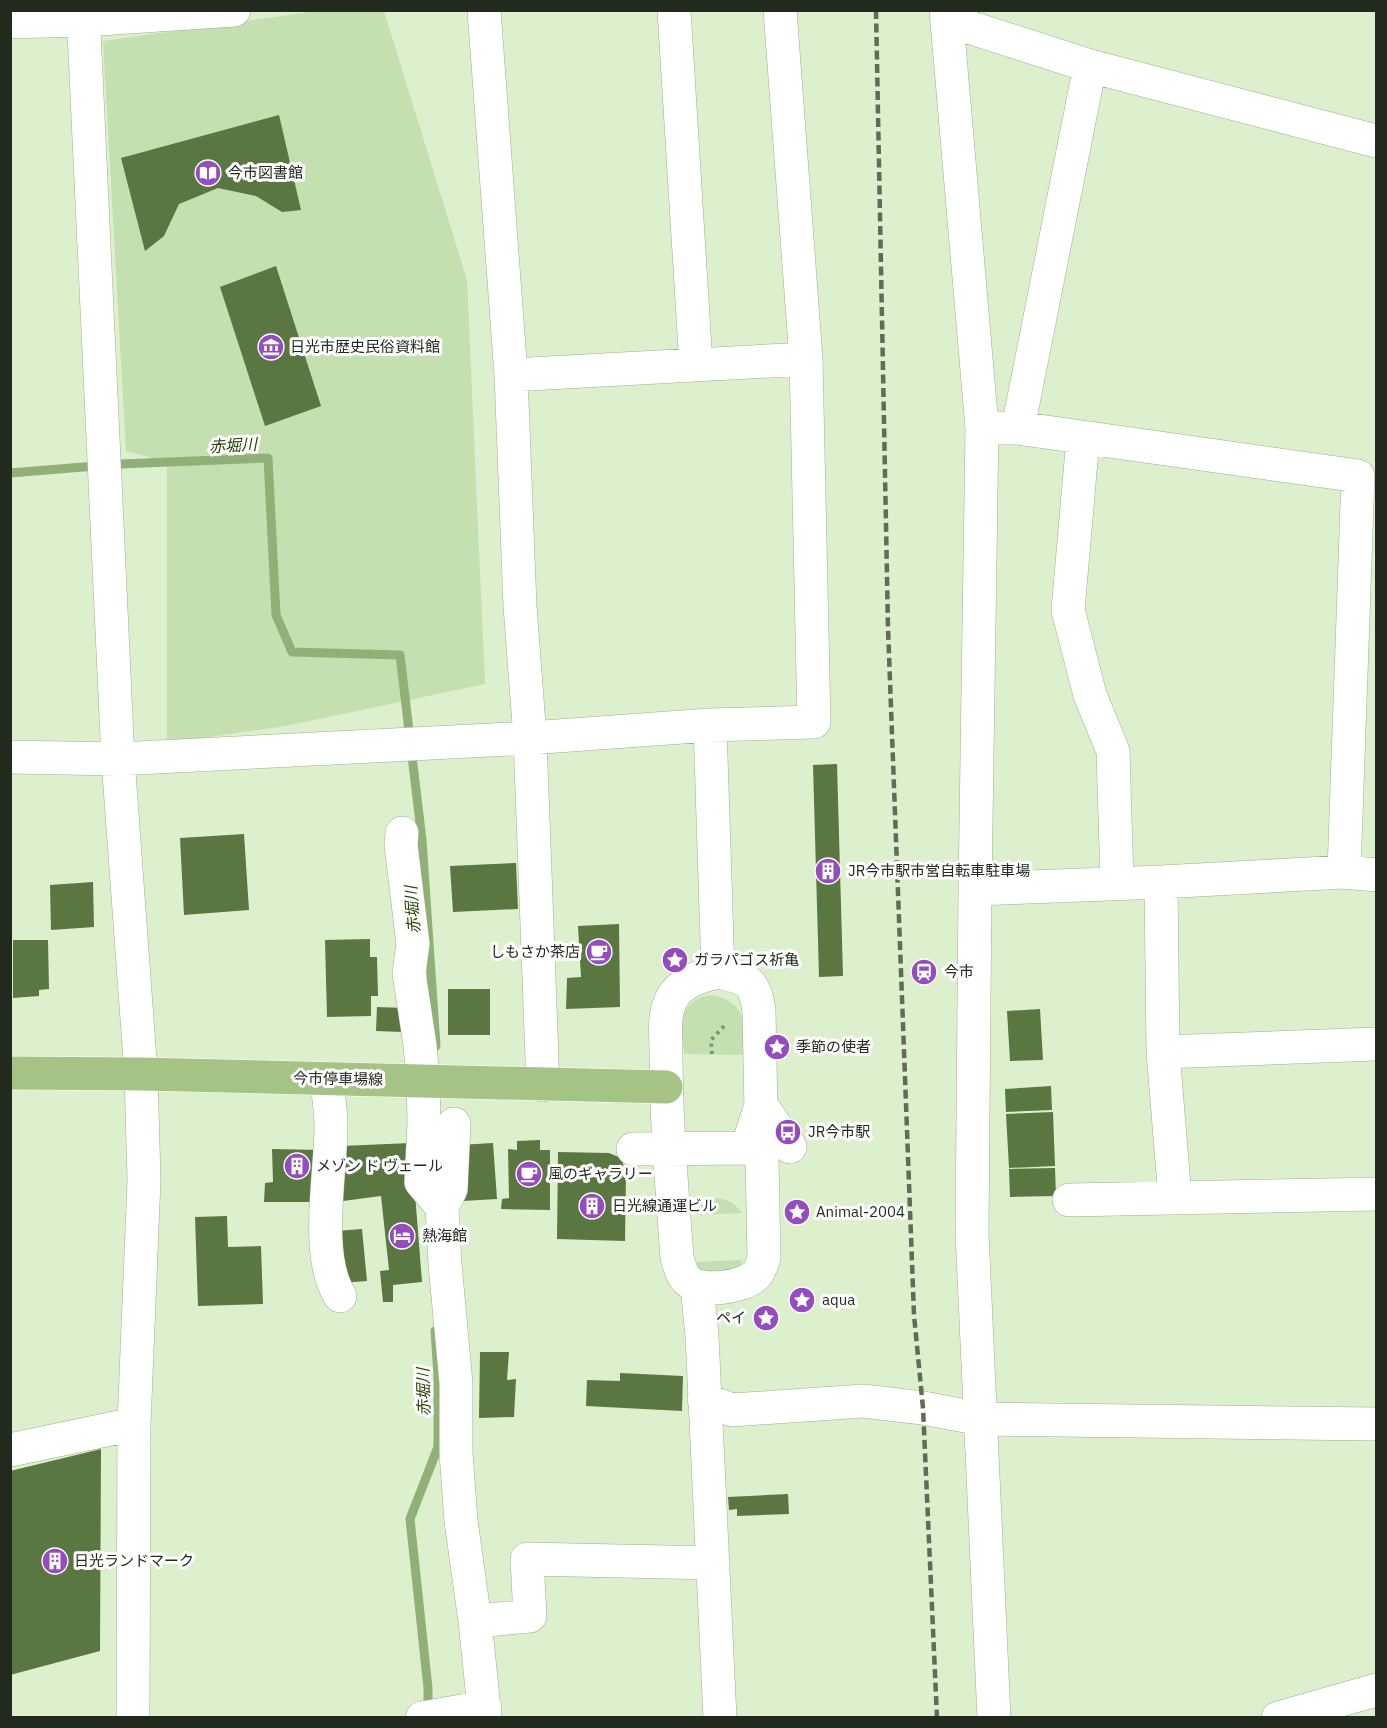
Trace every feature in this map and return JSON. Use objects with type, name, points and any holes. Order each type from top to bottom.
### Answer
[{"type":"main road","name":"今市停車場線","points":[[10,1073],[666,1087]]},
{"type":"street","points":[[10,22],[83,15],[234,10]]},
{"type":"street","points":[[484,10],[511,375],[520,606],[530,738],[543,1085]]},
{"type":"street","points":[[674,10],[696,365]]},
{"type":"street","points":[[10,757],[118,759],[530,738],[710,725],[814,722],[806,359],[780,10]]},
{"type":"street","points":[[83,15],[118,759],[141,1074],[144,1180],[134,1424],[133,1718]]},
{"type":"street","points":[[994,1718],[972,1232],[982,428],[946,15],[1090,66],[1377,141]]},
{"type":"street","points":[[1018,428],[1090,66]]},
{"type":"street","points":[[511,375],[806,359]]},
{"type":"street","points":[[982,428],[1018,428],[1358,476],[1344,872]]},
{"type":"street","points":[[1083,438],[1068,610],[1090,695],[1113,751],[1117,883]]},
{"type":"street","points":[[710,725],[717,972]]},
{"type":"street","points":[[402,833],[401,845],[413,944],[409,973],[420,1045],[435,1198],[445,1264],[456,1383],[456,1453],[461,1521],[476,1621],[485,1712],[422,1718]]},
{"type":"street","points":[[975,889],[1344,872],[1377,874]]},
{"type":"street","points":[[1161,882],[1163,1052],[1175,1198]]},
{"type":"street","points":[[717,972],[742,977],[752,984],[757,994],[764,1258],[758,1274],[745,1283],[705,1289],[684,1278],[677,1258],[666,1087],[666,1017],[670,1000],[678,990],[698,977],[717,972]]},
{"type":"street","points":[[1163,1052],[1377,1044]]},
{"type":"street","points":[[727,1054],[747,1148]]},
{"type":"street","points":[[327,1079],[331,1124],[326,1218],[328,1257],[330,1273],[340,1296]]},
{"type":"street","points":[[761,1106],[790,1147]]},
{"type":"street","points":[[747,1148],[761,1106]]},
{"type":"street","points":[[435,1198],[452,1189],[454,1124]]},
{"type":"street","points":[[633,1149],[747,1148]]},
{"type":"street","points":[[1069,1200],[1377,1194]]},
{"type":"street","points":[[697,1286],[720,1718]]},
{"type":"street","points":[[704,1399],[732,1410],[863,1401],[923,1408],[981,1419],[1377,1424]]},
{"type":"street","points":[[10,1450],[134,1424]]},
{"type":"street","points":[[476,1621],[530,1616],[527,1559],[713,1563]]},
{"type":"street","points":[[1278,1718],[1377,1690]]},
{"type":"path","points":[[727,1023],[711,1040],[727,1054]]},
{"type":"green space","points":[[317,11],[384,11],[467,280],[485,684],[286,726],[167,743],[167,462],[126,451],[103,41]]},
{"type":"green space","points":[[710,995],[722,998],[737,1008],[744,1024],[748,1055],[684,1054],[682,1025],[686,1009],[699,998]]},
{"type":"green space","points":[[717,1198],[731,1202],[742,1213],[695,1215],[701,1204]]},
{"type":"green space","points":[[742,1260],[740,1267],[708,1276],[697,1267],[695,1262]]},
{"type":"building","name":"今市図書館","points":[[279,115],[301,210],[282,212],[256,196],[218,188],[179,204],[164,236],[145,251],[121,158]]},
{"type":"building","name":"日光市歴史民俗資料館","points":[[276,266],[321,406],[265,426],[220,287]]},
{"type":"building","name":"JR今市駅市営自転車駐車場","points":[[837,764],[843,976],[819,977],[813,765]]},
{"type":"building","points":[[244,834],[249,910],[184,915],[180,838]]},
{"type":"building","points":[[516,863],[518,909],[453,912],[450,866]]},
{"type":"building","points":[[93,882],[94,927],[51,930],[50,885]]},
{"type":"building","name":"しもさか茶店","points":[[619,924],[620,1007],[566,1009],[567,978],[581,977],[578,926]]},
{"type":"building","points":[[370,939],[370,957],[377,957],[378,996],[371,996],[371,1016],[327,1017],[325,940]]},
{"type":"building","points":[[13,940],[48,940],[49,989],[39,990],[39,996],[13,998]]},
{"type":"building","points":[[448,989],[490,989],[490,1035],[448,1035]]},
{"type":"building","points":[[377,1007],[404,1008],[403,1032],[376,1031]]},
{"type":"building","points":[[1040,1009],[1043,1060],[1010,1061],[1007,1011]]},
{"type":"building","points":[[1051,1086],[1052,1110],[1006,1112],[1005,1089]]},
{"type":"building","points":[[1053,1112],[1055,1166],[1009,1168],[1006,1114]]},
{"type":"building","name":"風のギャラリー","points":[[540,1140],[540,1150],[550,1150],[550,1210],[501,1209],[502,1199],[509,1198],[508,1149],[517,1150],[517,1141]]},
{"type":"building","name":"熱海館","points":[[411,1143],[422,1282],[393,1285],[393,1302],[383,1302],[380,1271],[389,1270],[381,1196],[343,1201],[341,1146]]},
{"type":"building","points":[[493,1143],[497,1199],[463,1201],[459,1145]]},
{"type":"building","name":"メゾン ド ヴェール","points":[[272,1149],[321,1150],[321,1202],[264,1202],[265,1183],[273,1182]]},
{"type":"building","name":"日光線通運ビル","points":[[558,1152],[609,1153],[621,1158],[626,1173],[625,1241],[557,1239]]},
{"type":"building","points":[[1055,1168],[1056,1196],[1010,1197],[1009,1169]]},
{"type":"building","points":[[227,1216],[228,1247],[261,1246],[263,1304],[198,1306],[195,1217]]},
{"type":"building","points":[[362,1229],[367,1281],[340,1283],[336,1231]]},
{"type":"building","points":[[480,1352],[509,1352],[507,1380],[516,1379],[514,1417],[479,1418]]},
{"type":"building","points":[[620,1373],[683,1376],[682,1411],[586,1406],[587,1380],[620,1381]]},
{"type":"building","name":"日光ランドマーク","points":[[101,1449],[100,1651],[10,1675],[10,1471]]},
{"type":"building","points":[[788,1494],[789,1514],[737,1516],[737,1509],[729,1510],[728,1497]]},
{"type":"waterway","name":"赤堀川","points":[[10,473],[120,464],[268,458],[276,615],[292,652],[400,655],[422,840],[436,1046]]},
{"type":"waterway","name":"赤堀川","points":[[428,1712],[428,1688],[410,1519],[438,1447],[438,1375],[435,1331]]},
{"type":"railway","points":[[876,10],[888,628],[914,1315],[923,1408],[937,1718]]},
{"type":"place","name":"今市図書館","points":[[208,173]]},
{"type":"place","name":"日光市歴史民俗資料館","points":[[271,347]]},
{"type":"place","name":"JR今市駅市営自転車駐車場","points":[[828,871]]},
{"type":"place","name":"しもさか茶店","points":[[599,952]]},
{"type":"place","name":"ガラパゴス祈亀","points":[[675,960]]},
{"type":"place","name":"今市","points":[[924,972]]},
{"type":"place","name":"季節の使者","points":[[777,1047]]},
{"type":"place","name":"JR今市駅","points":[[788,1132]]},
{"type":"place","name":"メゾン ド ヴェール","points":[[297,1166]]},
{"type":"place","name":"風のギャラリー","points":[[529,1174]]},
{"type":"place","name":"日光線通運ビル","points":[[592,1206]]},
{"type":"place","name":"Animal-2004","points":[[797,1212]]},
{"type":"place","name":"熱海館","points":[[402,1236]]},
{"type":"place","name":"aqua","points":[[802,1300]]},
{"type":"place","name":"ペイ","points":[[766,1318]]},
{"type":"place","name":"日光ランドマーク","points":[[55,1561]]}]
